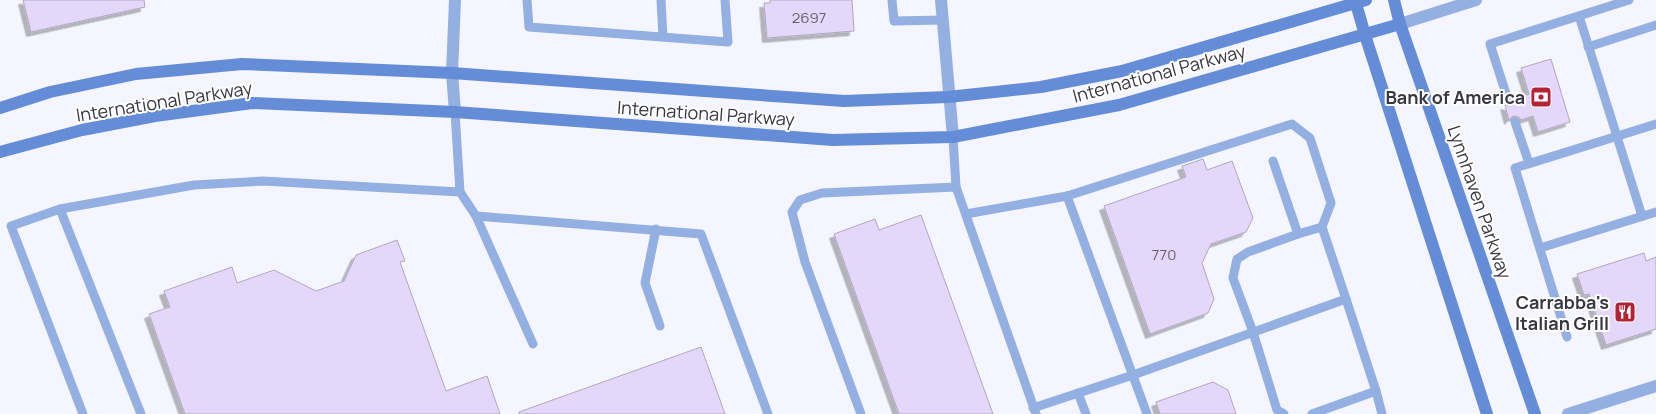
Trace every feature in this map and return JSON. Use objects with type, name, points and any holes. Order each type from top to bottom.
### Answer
[{"type":"main road","name":"Lynnhaven Parkway","points":[[1394,0],[1400,24],[1535,414]]},
{"type":"main road","name":"International Parkway","points":[[0,108],[50,92],[136,74],[242,64],[452,73],[844,101],[948,97],[1041,87],[1122,71],[1359,1]]},
{"type":"main road","points":[[1359,1],[1365,35],[1487,414]]},
{"type":"main road","name":"International Parkway","points":[[0,152],[82,130],[155,116],[252,103],[455,112],[833,140],[953,137],[1119,105],[1400,24]]},
{"type":"street","points":[[455,0],[452,73],[455,112]]},
{"type":"street","points":[[941,0],[953,137]]},
{"type":"street","points":[[1400,24],[1476,0]]},
{"type":"street","points":[[1568,414],[1656,386]]},
{"type":"lane","points":[[527,0],[529,27],[728,42],[725,0]]},
{"type":"lane","points":[[660,0],[663,37]]},
{"type":"lane","points":[[892,0],[894,21],[943,20]]},
{"type":"lane","points":[[1508,100],[1490,44],[1629,0]]},
{"type":"lane","points":[[1579,16],[1642,216]]},
{"type":"lane","points":[[1588,47],[1656,26]]},
{"type":"lane","points":[[455,112],[460,192],[476,216],[533,344]]},
{"type":"lane","points":[[1515,122],[1529,164]]},
{"type":"lane","points":[[966,214],[1068,196],[1292,124],[1310,138],[1331,203],[1322,227],[1382,414]]},
{"type":"lane","points":[[1567,337],[1515,168],[1656,124]]},
{"type":"lane","points":[[953,137],[956,187],[1034,411],[1078,393],[1346,299]]},
{"type":"lane","points":[[1273,161],[1298,234]]},
{"type":"lane","points":[[83,414],[11,226],[60,210],[194,185],[263,181],[460,192]]},
{"type":"lane","points":[[861,414],[805,262],[792,212],[800,200],[822,193],[956,187]]},
{"type":"lane","points":[[1068,196],[1146,414]]},
{"type":"lane","points":[[60,210],[141,414]]},
{"type":"lane","points":[[1540,248],[1656,212]]},
{"type":"lane","points":[[476,216],[701,234],[768,414]]},
{"type":"lane","points":[[1284,414],[1277,410],[1253,332],[1233,278],[1237,260],[1248,252],[1322,227]]},
{"type":"lane","points":[[656,229],[644,283],[660,326]]},
{"type":"lane","points":[[1312,414],[1376,392]]},
{"type":"lane","points":[[1078,393],[1086,414]]},
{"type":"building","points":[[23,0],[144,0],[145,7],[31,32]]},
{"type":"building","points":[[770,0],[852,0],[854,31],[767,38],[764,3],[770,3]]},
{"type":"building","name":"Bank of America","points":[[1551,59],[1570,122],[1538,132],[1533,116],[1521,120],[1519,117],[1513,116],[1509,120],[1505,105],[1510,106],[1514,102],[1514,98],[1529,94],[1521,68]]},
{"type":"building","points":[[1203,159],[1207,170],[1232,161],[1253,218],[1246,232],[1211,244],[1202,263],[1214,299],[1208,313],[1150,334],[1104,206],[1186,177],[1182,166]]},
{"type":"building","points":[[921,215],[993,414],[899,414],[834,234],[875,219],[879,230]]},
{"type":"building","points":[[397,240],[405,261],[400,262],[446,391],[487,376],[500,414],[185,414],[149,314],[170,307],[164,291],[232,267],[237,283],[274,270],[316,291],[344,281],[356,255]]},
{"type":"building","name":"Carrabba's Italian Grill","points":[[1644,253],[1646,261],[1656,257],[1656,329],[1606,345],[1589,294],[1584,295],[1577,274]]},
{"type":"building","points":[[701,347],[725,414],[519,414],[519,412]]},
{"type":"building","points":[[1213,382],[1228,390],[1236,414],[1160,414],[1156,402]]},
{"type":"place","name":"Bank of America","points":[[1541,97]]},
{"type":"place","name":"Carrabba's Italian Grill","points":[[1625,312]]}]
